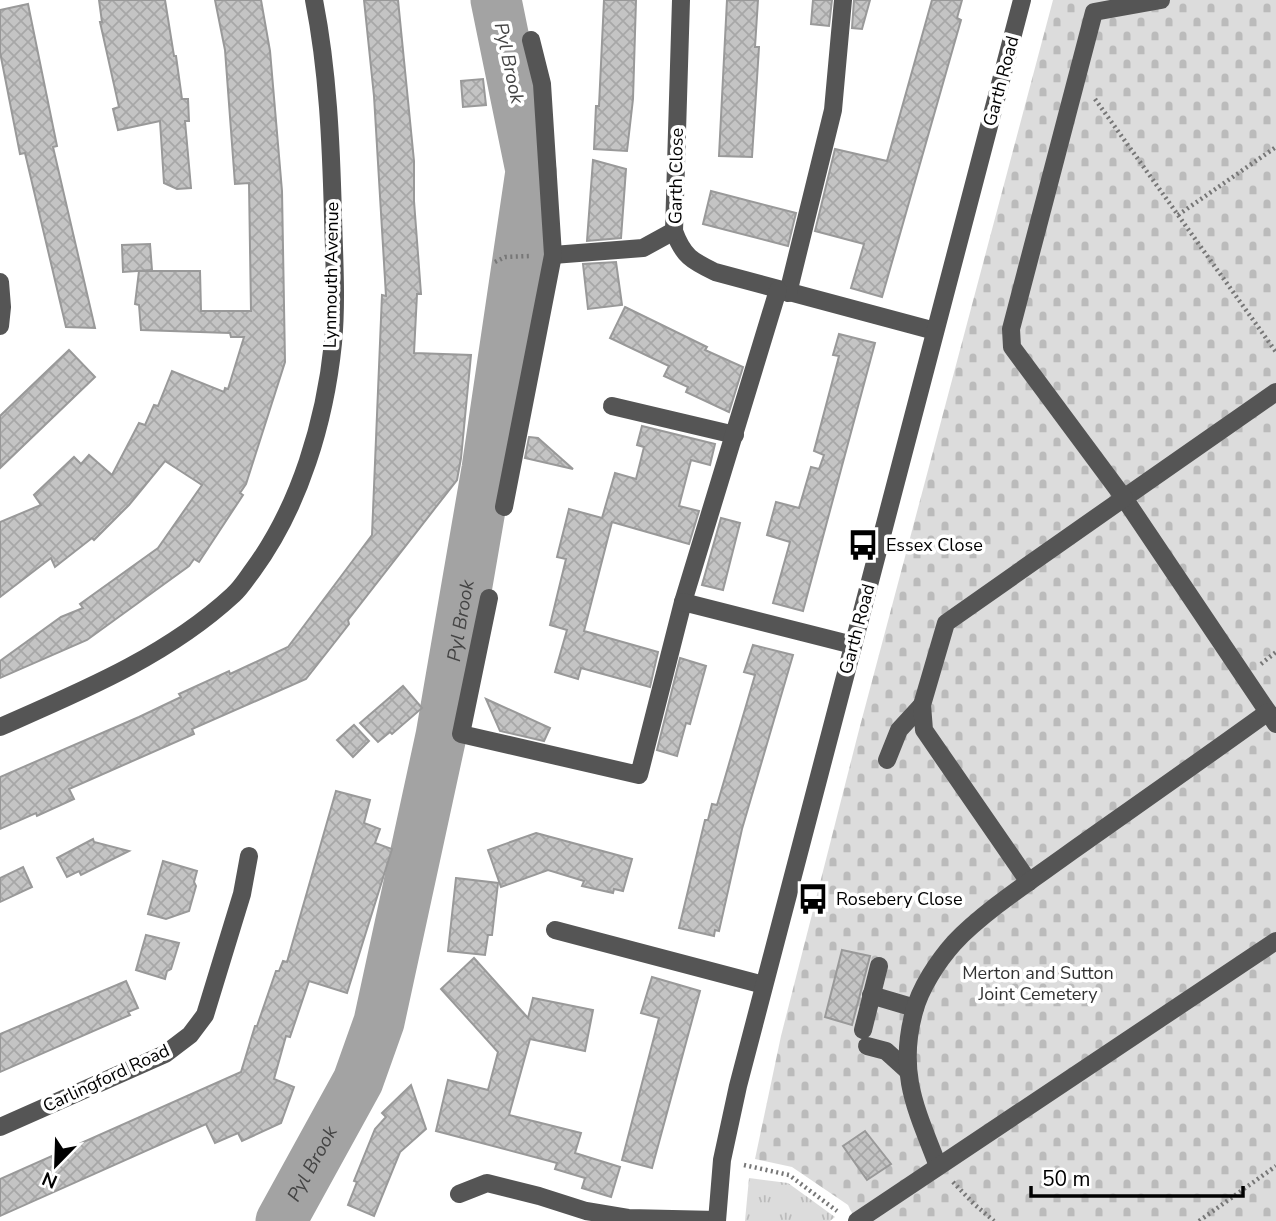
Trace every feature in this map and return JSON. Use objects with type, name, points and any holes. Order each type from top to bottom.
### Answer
[{"type":"street","name":"Lynmouth Avenue","points":[[0,727],[136,663],[188,632],[236,593],[269,547],[287,511],[314,436],[325,395],[333,342],[335,291],[328,99],[314,0]]},
{"type":"street","name":"Garth Close","points":[[681,0],[674,231],[680,247],[691,260],[715,272],[934,331]]},
{"type":"street","points":[[489,598],[461,734],[639,775],[683,602],[783,291],[833,110],[843,0]]},
{"type":"street","name":"Garth Road","points":[[717,1220],[722,1160],[738,1086],[1022,0]]},
{"type":"street","points":[[938,1166],[914,1107],[907,1070],[915,1008],[928,980],[954,943],[1029,882],[1272,718],[1124,498],[1012,347],[1011,329],[1094,12],[1161,0]]},
{"type":"street","points":[[504,507],[546,255],[542,84],[531,40]]},
{"type":"street","points":[[546,255],[643,248],[674,231]]},
{"type":"street","points":[[0,282],[0,326]]},
{"type":"street","points":[[1029,882],[924,730],[922,705],[946,623],[1276,392]]},
{"type":"street","points":[[612,406],[735,435]]},
{"type":"street","points":[[683,602],[853,645]]},
{"type":"street","points":[[887,761],[899,730],[922,705]]},
{"type":"street","name":"Carlingford Road","points":[[0,1127],[165,1054],[190,1035],[205,1015],[242,894],[248,856]]},
{"type":"street","points":[[555,930],[764,985]]},
{"type":"street","points":[[856,1221],[1276,942]]},
{"type":"street","points":[[879,966],[871,996],[865,1038],[886,1051],[907,1070]]},
{"type":"street","points":[[871,996],[915,1008]]},
{"type":"street","points":[[458,1194],[487,1183],[586,1211],[628,1218],[717,1220]]},
{"type":"path","points":[[1078,76],[1276,352]]},
{"type":"path","points":[[1178,215],[1276,147]]},
{"type":"path","points":[[495,262],[505,257],[546,255]]},
{"type":"path","points":[[722,1160],[789,1175],[840,1213]]},
{"type":"path","points":[[938,1166],[994,1221]]},
{"type":"path","points":[[1199,1221],[1276,1166]]},
{"type":"green space","name":"Merton and Sutton Joint Cemetery","points":[[1053,0],[1276,0],[1276,1221],[856,1221],[848,1205],[792,1167],[755,1159],[781,1036],[859,730]]},
{"type":"green space","points":[[749,1178],[788,1183],[835,1217],[830,1221],[745,1221]]},
{"type":"building","points":[[99,0],[165,0],[182,99],[188,99],[189,121],[185,121],[191,188],[177,189],[164,183],[160,121],[118,130],[113,109],[119,107],[100,22]]},
{"type":"building","points":[[215,0],[261,0],[270,51],[282,191],[285,362],[246,484],[240,493],[243,495],[199,562],[194,559],[189,566],[87,640],[0,678],[0,661],[61,617],[83,608],[80,604],[158,548],[202,485],[165,461],[129,505],[94,540],[92,538],[55,567],[51,558],[0,597],[0,522],[41,505],[34,495],[74,457],[81,464],[89,455],[112,475],[139,423],[145,425],[154,405],[158,406],[172,371],[224,392],[225,388],[228,389],[244,337],[231,337],[230,333],[141,330],[139,305],[135,304],[139,271],[200,271],[201,311],[251,311],[249,183],[235,184],[225,50]]},
{"type":"building","points":[[364,0],[398,0],[414,161],[414,201],[421,294],[417,294],[414,353],[471,355],[457,480],[348,620],[349,624],[306,679],[192,729],[194,734],[69,789],[74,799],[0,829],[0,777],[139,717],[181,697],[179,694],[288,647],[372,535],[382,295],[386,296],[374,96]]},
{"type":"building","points":[[604,0],[636,0],[633,99],[627,151],[594,149],[596,106],[599,106]]},
{"type":"building","points":[[727,0],[758,0],[755,47],[759,47],[752,157],[719,156]]},
{"type":"building","points":[[813,0],[832,0],[829,26],[811,24]]},
{"type":"building","points":[[854,0],[870,0],[862,29],[852,28]]},
{"type":"building","points":[[932,0],[962,0],[957,18],[961,20],[882,297],[851,288],[864,244],[815,231],[835,149],[887,161]]},
{"type":"building","points":[[28,4],[57,146],[53,147],[95,328],[66,327],[25,153],[20,154],[0,52],[0,10]]},
{"type":"building","points":[[483,79],[486,105],[463,107],[461,81]]},
{"type":"building","points":[[593,160],[626,169],[621,238],[587,241]]},
{"type":"building","points":[[711,191],[796,213],[788,246],[703,224]]},
{"type":"building","points":[[150,244],[152,270],[123,272],[122,245]]},
{"type":"building","points":[[616,262],[622,305],[588,309],[583,264]]},
{"type":"building","points":[[625,307],[743,367],[729,412],[686,392],[688,387],[664,376],[669,366],[610,338]]},
{"type":"building","points":[[839,334],[875,343],[803,611],[773,603],[790,542],[767,535],[776,502],[799,508],[811,467],[819,469],[824,455],[814,451],[839,356],[833,355]]},
{"type":"building","points":[[69,350],[95,377],[0,468],[0,416]]},
{"type":"building","points":[[642,426],[715,444],[710,465],[691,460],[679,506],[699,511],[689,544],[612,522],[584,631],[658,652],[650,687],[581,668],[578,679],[555,672],[567,630],[550,625],[566,559],[557,557],[569,509],[602,518],[615,473],[636,479],[644,447],[637,445]]},
{"type":"building","points":[[529,437],[538,438],[573,469],[525,458]]},
{"type":"building","points":[[721,518],[740,523],[723,590],[702,585]]},
{"type":"building","points":[[753,645],[793,655],[742,829],[719,931],[715,930],[714,936],[679,928],[705,820],[708,820],[712,804],[717,805],[755,675],[744,672]]},
{"type":"building","points":[[680,658],[706,666],[690,724],[686,723],[677,756],[657,750]]},
{"type":"building","points":[[403,686],[422,708],[392,734],[390,732],[378,742],[360,723]]},
{"type":"building","points":[[486,699],[550,728],[544,741],[500,731]]},
{"type":"building","points":[[354,725],[369,741],[353,757],[337,740]]},
{"type":"building","points":[[336,791],[370,800],[364,823],[380,829],[375,843],[392,849],[347,993],[309,981],[290,1037],[286,1036],[274,1079],[294,1087],[281,1123],[242,1141],[238,1133],[215,1143],[206,1124],[0,1216],[0,1179],[241,1072],[276,971],[279,971],[283,961],[287,962]]},
{"type":"building","points":[[536,833],[632,859],[623,891],[614,889],[613,893],[582,886],[584,881],[548,870],[501,887],[488,850]]},
{"type":"building","points":[[93,839],[94,842],[129,851],[81,875],[79,871],[67,877],[57,858]]},
{"type":"building","points":[[163,861],[197,871],[189,911],[166,919],[148,914]]},
{"type":"building","points":[[23,867],[32,887],[0,902],[0,878]]},
{"type":"building","points":[[456,878],[498,883],[492,935],[488,935],[485,955],[448,951]]},
{"type":"building","points":[[146,935],[179,943],[165,979],[136,970]]},
{"type":"building","points":[[842,950],[870,956],[852,1025],[825,1017]]},
{"type":"building","points":[[474,958],[528,1018],[533,998],[593,1010],[585,1051],[530,1039],[509,1115],[581,1133],[575,1153],[620,1167],[611,1197],[582,1188],[585,1178],[555,1169],[557,1163],[436,1131],[448,1080],[488,1090],[498,1052],[441,989]]},
{"type":"building","points":[[652,977],[700,991],[652,1168],[622,1160],[659,1018],[641,1013]]},
{"type":"building","points":[[126,981],[138,1008],[128,1012],[130,1015],[0,1072],[0,1034]]},
{"type":"building","points":[[411,1085],[426,1129],[400,1152],[374,1216],[348,1205],[357,1182],[354,1181],[375,1129],[386,1117],[382,1113]]},
{"type":"building","points":[[865,1131],[891,1164],[867,1180],[843,1146]]},
{"type":"waterway","name":"Pyl Brook","points":[[281,1221],[358,1081],[379,1022],[441,736],[487,469],[531,171],[496,0]]},
{"type":"place","name":"Essex Close","points":[[863,545]]},
{"type":"place","name":"Rosebery Close","points":[[813,899]]}]
